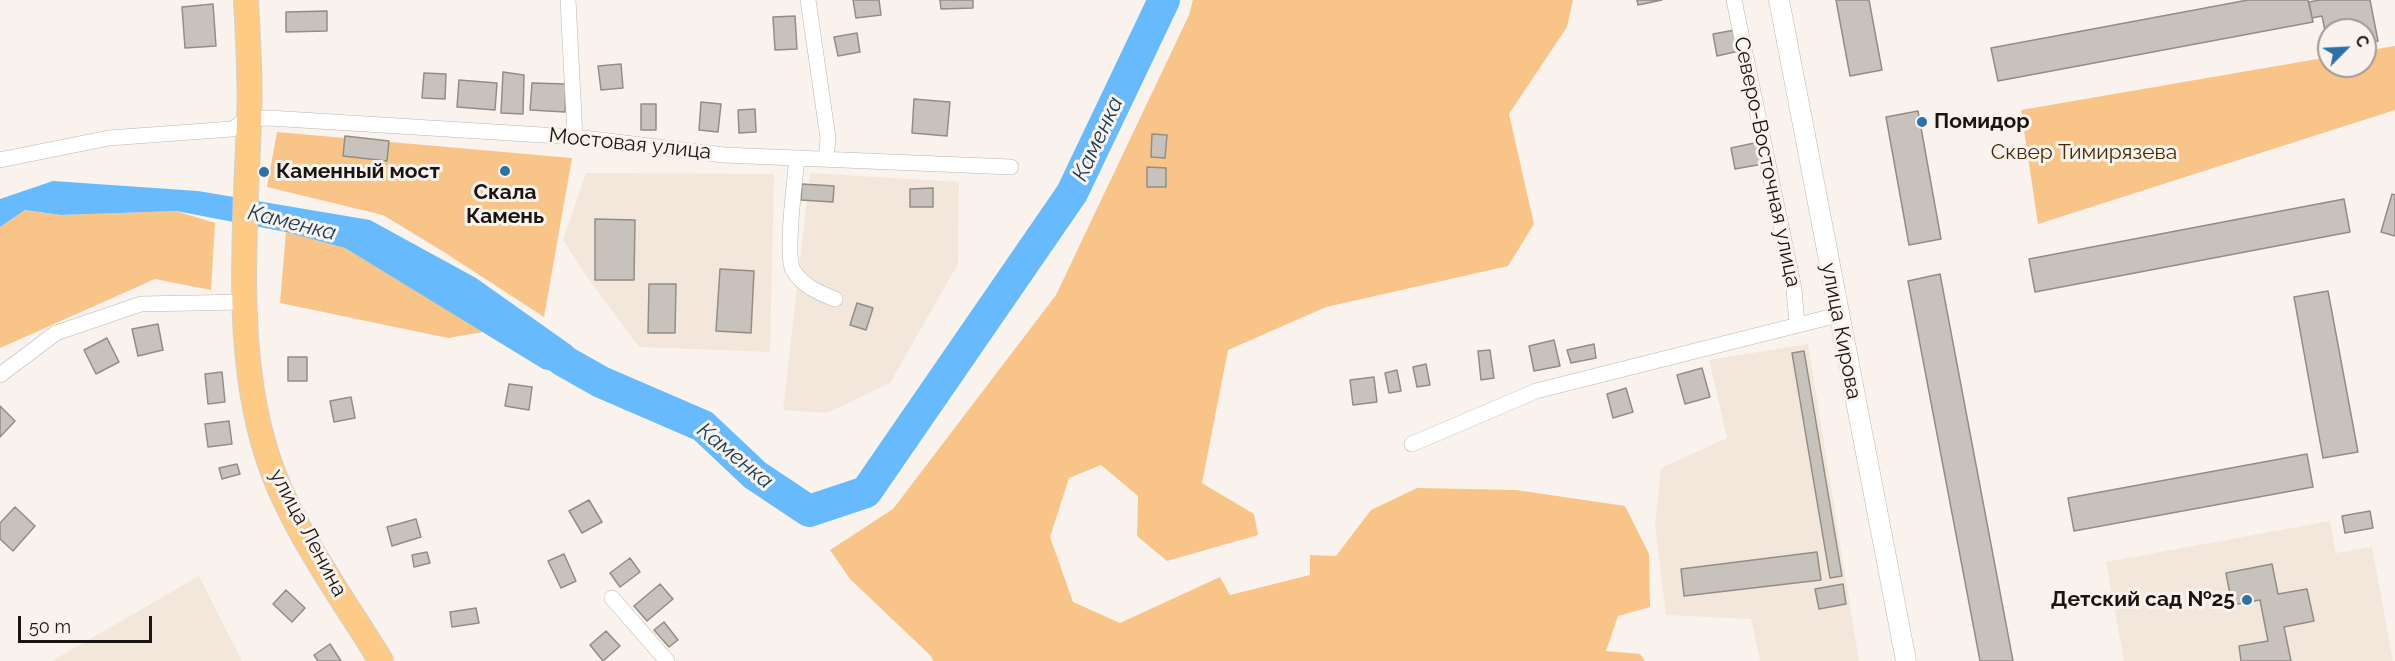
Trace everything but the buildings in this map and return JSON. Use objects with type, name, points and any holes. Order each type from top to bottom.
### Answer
[{"type":"main road","points":[[246,0],[249,131]]},
{"type":"main road","name":"улица Ленина","points":[[249,131],[244,296],[259,425],[279,486],[303,533],[381,661]]},
{"type":"street","points":[[568,0],[575,137]]},
{"type":"street","points":[[807,0],[828,138],[826,159]]},
{"type":"street","name":"Северо-Восточная улица","points":[[1734,0],[1794,289],[1797,324]]},
{"type":"street","name":"улица Кирова","points":[[1779,0],[1906,661]]},
{"type":"street","name":"Мостовая улица","points":[[0,160],[109,138],[232,129],[249,131],[280,118],[575,137],[724,155],[1011,167]]},
{"type":"street","points":[[796,158],[791,252],[793,270],[810,288],[835,299]]},
{"type":"street","points":[[0,375],[56,333],[141,304],[244,296]]},
{"type":"street","points":[[1412,444],[1536,391],[1838,315]]},
{"type":"street","points":[[612,598],[667,661]]},
{"type":"shaded area","points":[[586,173],[774,174],[770,352],[639,347],[584,273],[563,240]]},
{"type":"shaded area","points":[[810,173],[959,182],[958,264],[890,383],[827,413],[783,410]]},
{"type":"shaded area","points":[[1808,344],[1859,661],[1760,661],[1751,619],[1666,615],[1655,525],[1661,468],[1727,438],[1709,360]]},
{"type":"shaded area","name":"Детский сад №25","points":[[2330,521],[2336,553],[2372,547],[2393,661],[2124,661],[2106,562]]},
{"type":"shaded area","points":[[199,576],[242,661],[52,661]]},
{"type":"green space","points":[[1193,0],[1573,0],[1567,27],[1509,114],[1534,224],[1508,266],[1326,307],[1228,350],[1202,483],[1254,514],[1258,535],[1167,561],[1137,536],[1138,496],[1101,465],[1069,478],[1050,537],[1073,602],[1120,623],[1220,577],[1230,595],[1310,575],[1310,555],[1336,556],[1371,510],[1417,488],[1516,490],[1625,506],[1649,554],[1650,607],[1618,616],[1606,651],[1640,654],[1645,661],[933,661],[931,656],[850,579],[830,550],[893,509],[1056,295],[1189,15]]},
{"type":"green space","name":"Сквер Тимирязева","points":[[2395,46],[2395,110],[2038,224],[2021,110],[2317,59],[2317,78],[2377,78],[2377,49]]},
{"type":"green space","points":[[277,132],[572,158],[544,317],[383,215],[267,187]]},
{"type":"green space","points":[[25,210],[61,215],[176,211],[215,223],[211,290],[155,279],[0,348],[0,227]]},
{"type":"green space","points":[[286,232],[345,248],[483,332],[448,338],[280,303]]},
{"type":"water","points":[[53,181],[198,191],[370,220],[476,278],[572,346],[601,382],[543,369],[345,248],[286,232],[176,211],[61,215],[25,210],[0,227],[0,199]]},
{"type":"waterway","name":"Каменка","points":[[562,360],[601,382],[703,426],[755,475],[809,511],[866,492],[1072,193],[1164,0]]},
{"type":"place","name":"Помидор","points":[[1922,122]]},
{"type":"place","name":"Скала Камень","points":[[505,171]]},
{"type":"place","name":"Каменный мост","points":[[264,172]]},
{"type":"place","name":"Детский сад №25","points":[[2247,600]]}]
